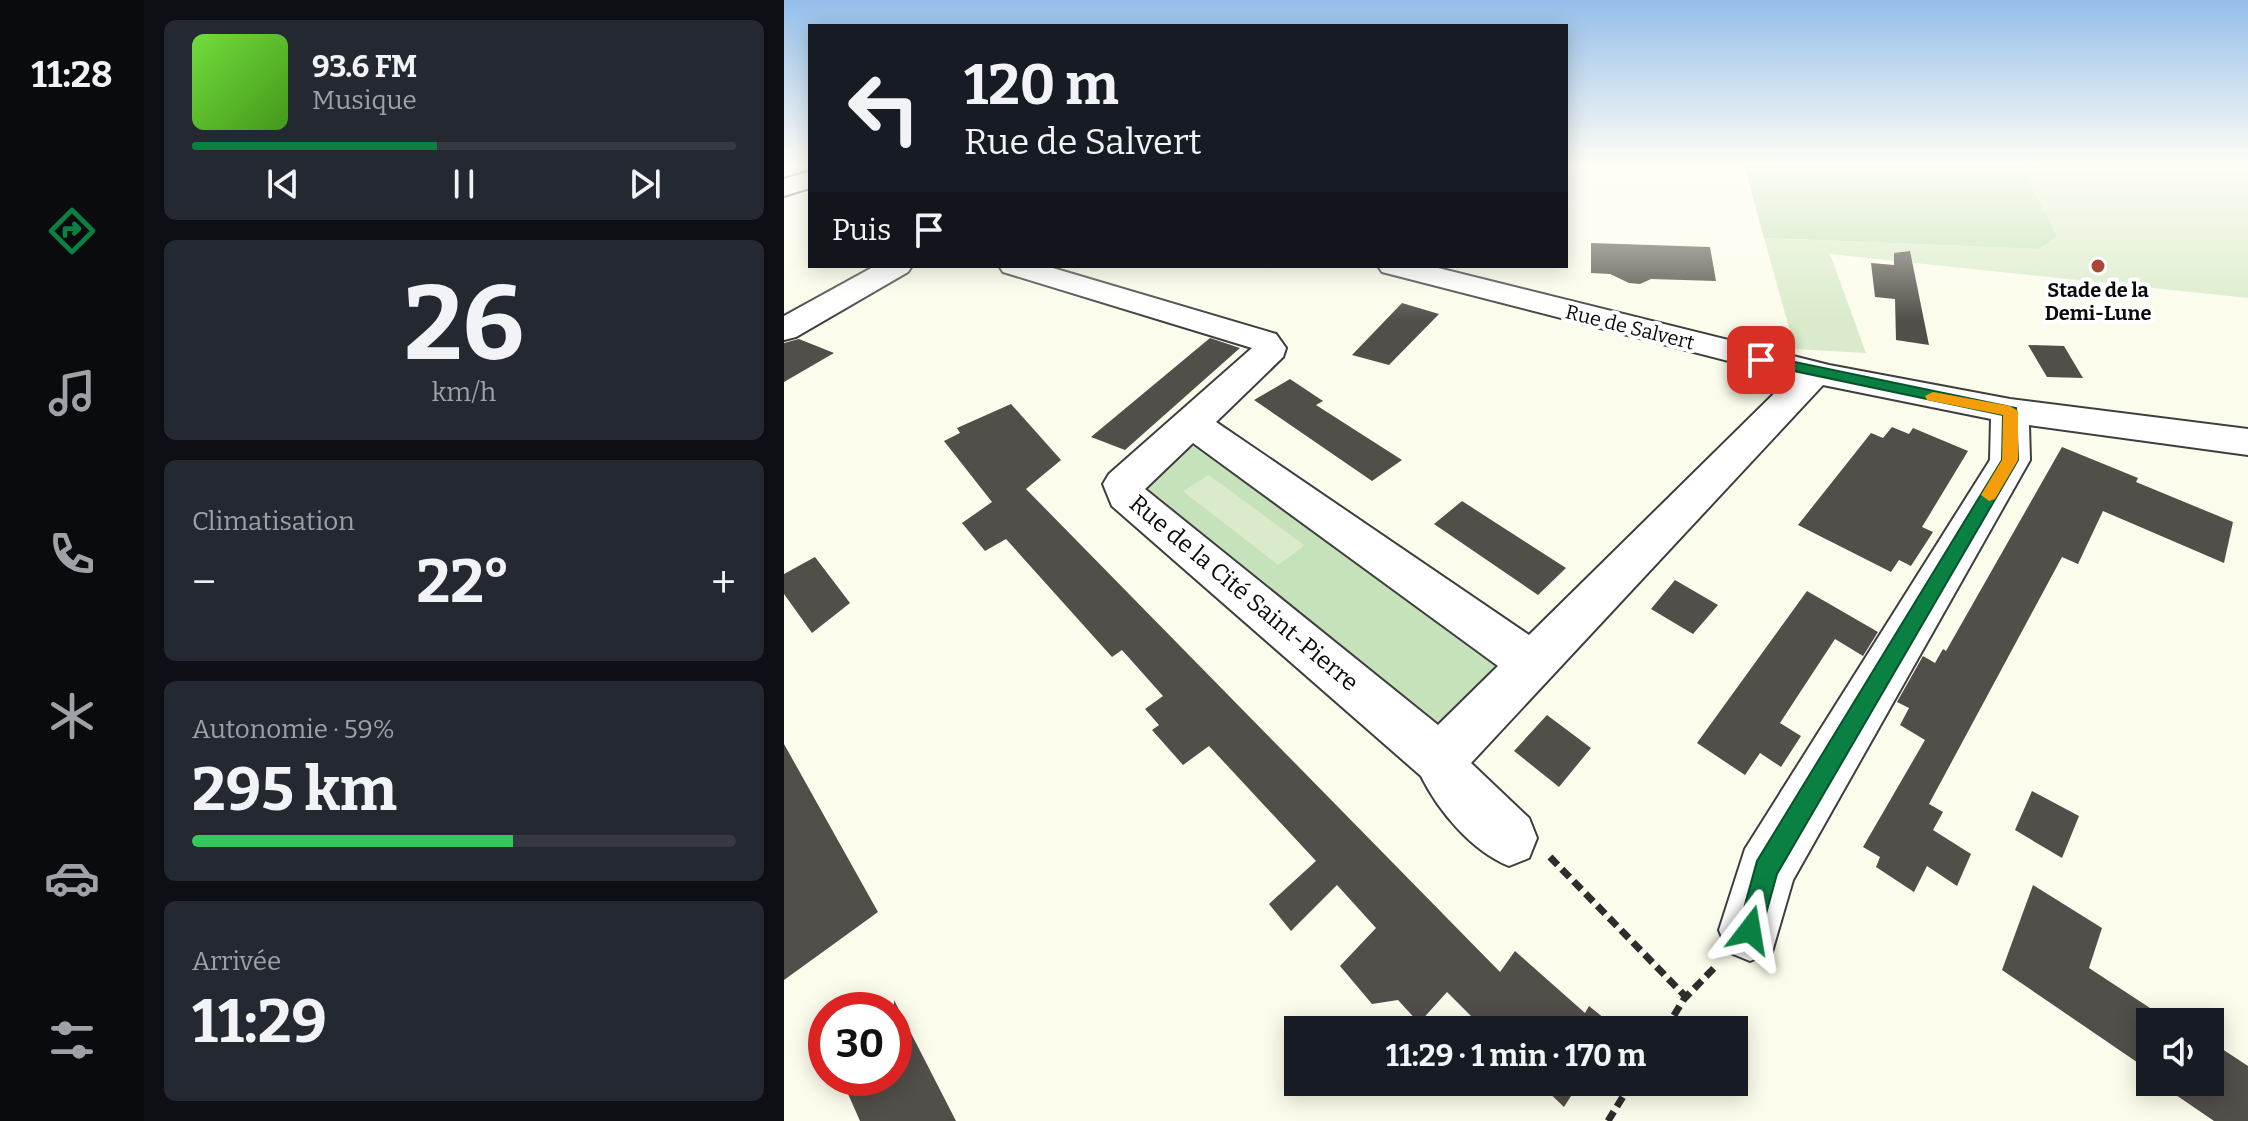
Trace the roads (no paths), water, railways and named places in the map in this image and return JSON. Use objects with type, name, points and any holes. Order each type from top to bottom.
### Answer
[{"type":"street","points":[[784,330],[893,268]]},
{"type":"street","name":"Rue de la Cité Saint-Pierre","points":[[1021,268],[1264,341],[1269,348],[1266,357],[1123,484],[1126,496],[1440,759],[1453,784],[1509,838]]},
{"type":"street","name":"Rue de Salvert","points":[[1401,268],[1815,373],[2010,411],[2248,442]]},
{"type":"street","points":[[1440,759],[1815,373]]},
{"type":"street","points":[[1750,930],[1766,870],[2010,460],[2010,411]]},
{"type":"street","points":[[1191,423],[1534,665]]},
{"type":"place","name":"Stade de la Demi-Lune","points":[[2098,266]]}]
